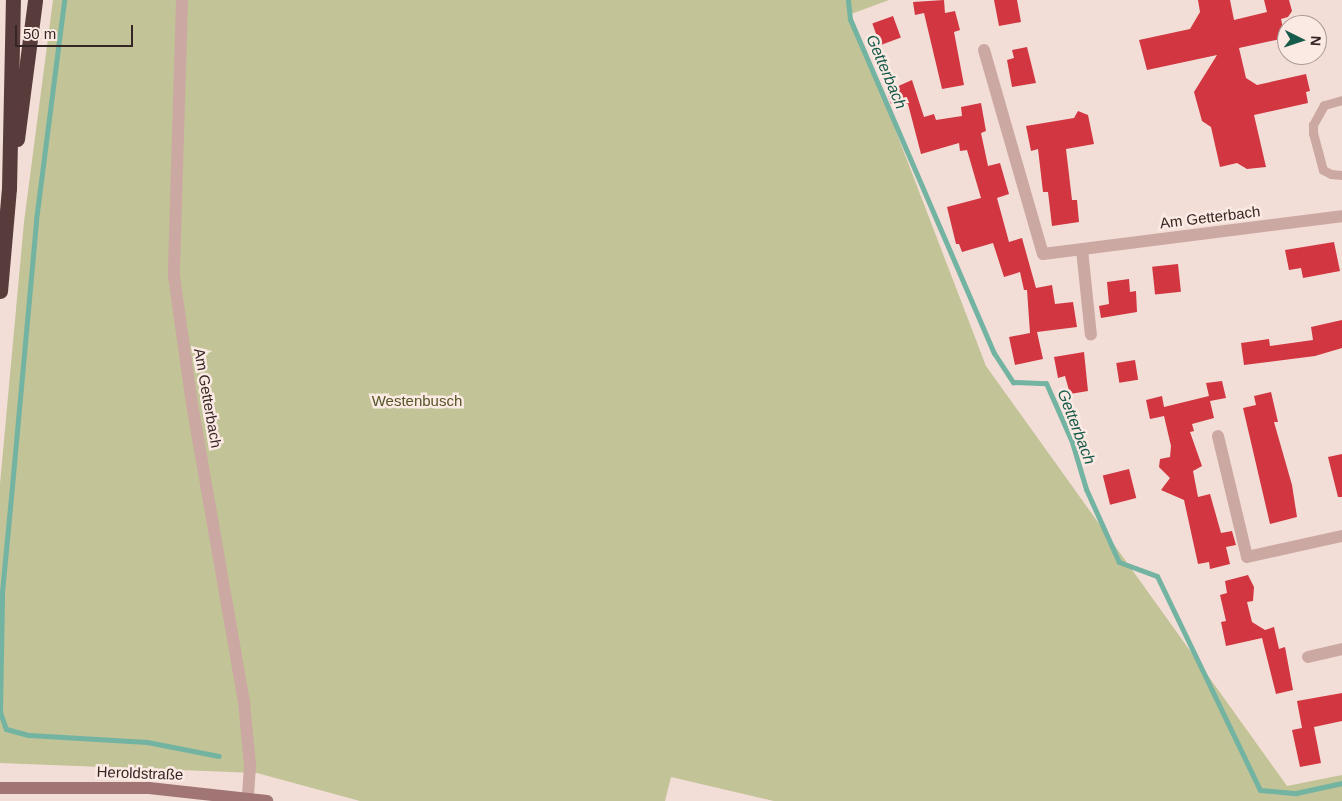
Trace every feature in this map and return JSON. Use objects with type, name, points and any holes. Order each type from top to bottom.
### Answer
[{"type":"highway","points":[[0,291],[9,188],[13,0]]},
{"type":"highway","points":[[9,188],[26,89],[35,0]]},
{"type":"main road","name":"Heroldstraße","points":[[5,788],[149,788],[248,797],[267,801]]},
{"type":"street","name":"Am Getterbach","points":[[182,0],[174,276],[192,404],[244,702],[250,766],[248,797]]},
{"type":"street","name":"Am Getterbach","points":[[984,50],[1043,254],[1342,216]]},
{"type":"street","points":[[1082,250],[1090,335]]},
{"type":"street","points":[[1218,436],[1247,557],[1342,536]]},
{"type":"street","points":[[1308,657],[1342,650]]},
{"type":"lane","points":[[1342,100],[1328,102],[1313,125],[1322,170],[1331,174],[1342,174]]},
{"type":"green space","name":"Westenbusch","points":[[53,0],[889,0],[851,14],[986,366],[1287,786],[1342,775],[1342,801],[774,801],[671,777],[665,801],[360,801],[257,773],[0,763],[0,484],[24,222]]},
{"type":"building","points":[[944,0],[945,13],[955,11],[960,30],[954,32],[964,85],[942,89],[924,13],[915,15],[913,2]]},
{"type":"building","points":[[994,0],[1017,0],[1021,22],[999,26]]},
{"type":"building","points":[[1198,0],[1230,0],[1234,20],[1267,12],[1264,0],[1289,0],[1292,11],[1289,15],[1277,15],[1277,40],[1239,48],[1246,78],[1257,85],[1306,74],[1310,91],[1306,92],[1308,103],[1254,115],[1266,167],[1247,169],[1237,163],[1220,167],[1211,127],[1202,121],[1194,92],[1217,55],[1147,70],[1139,40],[1190,29],[1200,12]]},
{"type":"building","points":[[893,16],[901,38],[880,45],[872,24]]},
{"type":"building","points":[[1027,47],[1036,83],[1012,87],[1007,60],[1014,58],[1012,50]]},
{"type":"building","points":[[912,80],[924,117],[934,114],[936,120],[962,116],[961,107],[981,103],[986,131],[981,133],[988,166],[1000,163],[1009,194],[997,198],[1009,242],[1022,238],[1036,288],[1052,285],[1055,304],[1073,302],[1077,327],[1037,332],[1043,359],[1015,365],[1009,337],[1030,333],[1027,290],[1024,290],[1020,272],[1004,277],[993,243],[962,252],[959,244],[956,244],[947,207],[981,198],[967,150],[960,151],[959,143],[921,154],[908,104],[891,104],[887,91]]},
{"type":"building","points":[[1078,111],[1088,115],[1094,144],[1066,149],[1072,200],[1077,200],[1079,222],[1052,226],[1048,192],[1043,192],[1038,149],[1031,151],[1026,126],[1074,118]]},
{"type":"building","points":[[1334,242],[1340,271],[1303,278],[1301,268],[1289,270],[1285,250]]},
{"type":"building","points":[[1178,264],[1181,292],[1155,295],[1152,267]]},
{"type":"building","points":[[1129,279],[1130,292],[1136,291],[1137,312],[1101,318],[1099,306],[1109,304],[1107,282]]},
{"type":"building","points":[[1342,320],[1342,348],[1315,356],[1244,365],[1241,343],[1269,339],[1270,346],[1313,340],[1311,327]]},
{"type":"building","points":[[1084,352],[1088,391],[1070,394],[1065,376],[1058,378],[1054,357]]},
{"type":"building","points":[[1135,360],[1138,380],[1119,383],[1116,363]]},
{"type":"building","points":[[1222,381],[1226,398],[1210,401],[1214,418],[1192,424],[1194,431],[1190,432],[1202,466],[1193,471],[1198,497],[1210,494],[1221,533],[1232,531],[1236,545],[1226,547],[1230,564],[1210,569],[1209,562],[1198,564],[1184,500],[1161,490],[1170,478],[1159,467],[1160,459],[1170,457],[1171,446],[1164,416],[1150,419],[1146,400],[1162,396],[1164,407],[1209,396],[1206,383]]},
{"type":"building","points":[[1271,392],[1278,422],[1274,422],[1292,485],[1297,517],[1270,524],[1243,408],[1256,405],[1254,396]]},
{"type":"building","points":[[1342,454],[1342,497],[1338,497],[1328,457]]},
{"type":"building","points":[[1129,469],[1136,498],[1110,505],[1103,476]]},
{"type":"building","points":[[1248,575],[1254,587],[1253,601],[1247,602],[1252,622],[1265,630],[1274,627],[1279,649],[1285,647],[1293,690],[1276,694],[1262,638],[1226,646],[1221,622],[1226,621],[1220,595],[1227,593],[1225,581]]},
{"type":"building","points":[[1342,693],[1342,721],[1314,727],[1321,763],[1300,767],[1292,730],[1302,728],[1297,701]]},
{"type":"waterway","points":[[0,712],[2,592],[36,220],[64,0]]},
{"type":"waterway","name":"Getterbach","points":[[848,0],[850,19],[994,353],[1013,382],[1046,383],[1072,442],[1086,489],[1119,562],[1157,576],[1260,790],[1296,793],[1342,783]]},
{"type":"waterway","points":[[0,712],[6,729],[29,735],[147,742],[219,756]]}]
